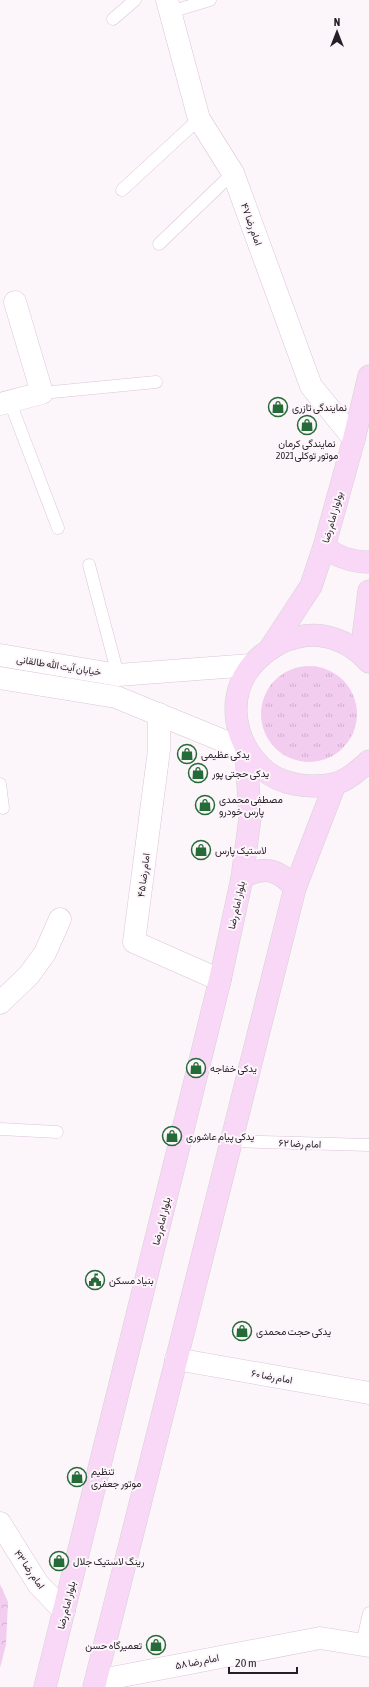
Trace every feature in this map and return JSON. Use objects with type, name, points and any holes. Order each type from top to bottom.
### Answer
[{"type":"main road","name":"بولوار امام رضا","points":[[271,647],[311,586],[324,547],[354,439],[369,376]]},
{"type":"main road","points":[[324,547],[345,559],[359,562],[369,562]]},
{"type":"main road","points":[[365,657],[369,591]]},
{"type":"main road","points":[[365,657],[345,642],[327,636],[308,635],[289,639],[271,647],[251,665],[242,680],[237,698],[236,716],[239,733],[246,750],[263,769],[285,782],[310,787],[335,784],[354,774],[369,761]]},
{"type":"main road","name":"بلوار امام رضا","points":[[45,1687],[220,980],[242,878],[250,818],[246,750]]},
{"type":"main road","points":[[95,1684],[295,888],[335,784]]},
{"type":"main road","points":[[242,878],[261,870],[272,871],[281,874],[295,888]]},
{"type":"street","name":"امام رضا ۴۷","points":[[169,6],[199,119],[233,173],[311,386],[354,439]]},
{"type":"street","points":[[5,403],[42,393],[15,302]]},
{"type":"street","name":"خیابان آیت الله طالقانی","points":[[0,655],[118,675],[251,665]]},
{"type":"street","points":[[0,678],[116,698],[246,750]]},
{"type":"street","name":"امام رضا ۴۵","points":[[159,714],[159,750],[134,942],[220,980]]},
{"type":"street","points":[[0,1003],[30,975],[45,953],[60,919]]},
{"type":"street","name":"امام رضا ۶۰","points":[[176,1359],[369,1393]]},
{"type":"street","name":"امام رضا ۴۳","points":[[0,1523],[38,1584],[64,1612]]},
{"type":"street","name":"امام رضا ۵۸","points":[[95,1684],[320,1638],[365,1645]]},
{"type":"lane","points":[[113,19],[135,0]]},
{"type":"lane","points":[[169,6],[210,0]]},
{"type":"lane","points":[[122,190],[199,119]]},
{"type":"lane","points":[[159,244],[233,173]]},
{"type":"lane","points":[[42,393],[156,382]]},
{"type":"lane","points":[[5,403],[58,528]]},
{"type":"lane","points":[[89,565],[118,675]]},
{"type":"lane","points":[[0,784],[4,808]]},
{"type":"lane","points":[[0,1129],[57,1132]]},
{"type":"lane","name":"امام رضا ۶۲","points":[[231,1141],[369,1145]]},
{"type":"lane","points":[[365,1645],[369,1613]]},
{"type":"green space","points":[[309,666],[327,669],[343,680],[354,696],[357,714],[354,732],[343,748],[327,759],[309,762],[291,759],[275,748],[264,732],[261,714],[264,696],[275,680],[291,669]]},
{"type":"green space","points":[[0,1584],[8,1602],[6,1645],[0,1668]]},
{"type":"place","name":"نمایندگی تازری","points":[[278,407]]},
{"type":"place","name":"نمایندگی کرمان موتور توکلی2021","points":[[307,425]]},
{"type":"place","name":"یدکی عظیمی","points":[[187,754]]},
{"type":"place","name":"یدکی حجتی پور","points":[[198,773]]},
{"type":"place","name":"مصطفی محمدی پارس خودرو","points":[[205,805]]},
{"type":"place","name":"لاستیک پارس","points":[[201,850]]},
{"type":"place","name":"یدکی خفاجه","points":[[196,1068]]},
{"type":"place","name":"یدکی پیام عاشوری","points":[[172,1136]]},
{"type":"place","name":"بنیاد مسکن","points":[[95,1280]]},
{"type":"place","name":"یدکی حجت محمدی","points":[[242,1331]]},
{"type":"place","name":"تنظیم موتور جعفری","points":[[77,1477]]},
{"type":"place","name":"رینگ لاستیک جلال","points":[[59,1561]]},
{"type":"place","name":"تعمیرگاه حسن","points":[[156,1645]]}]
